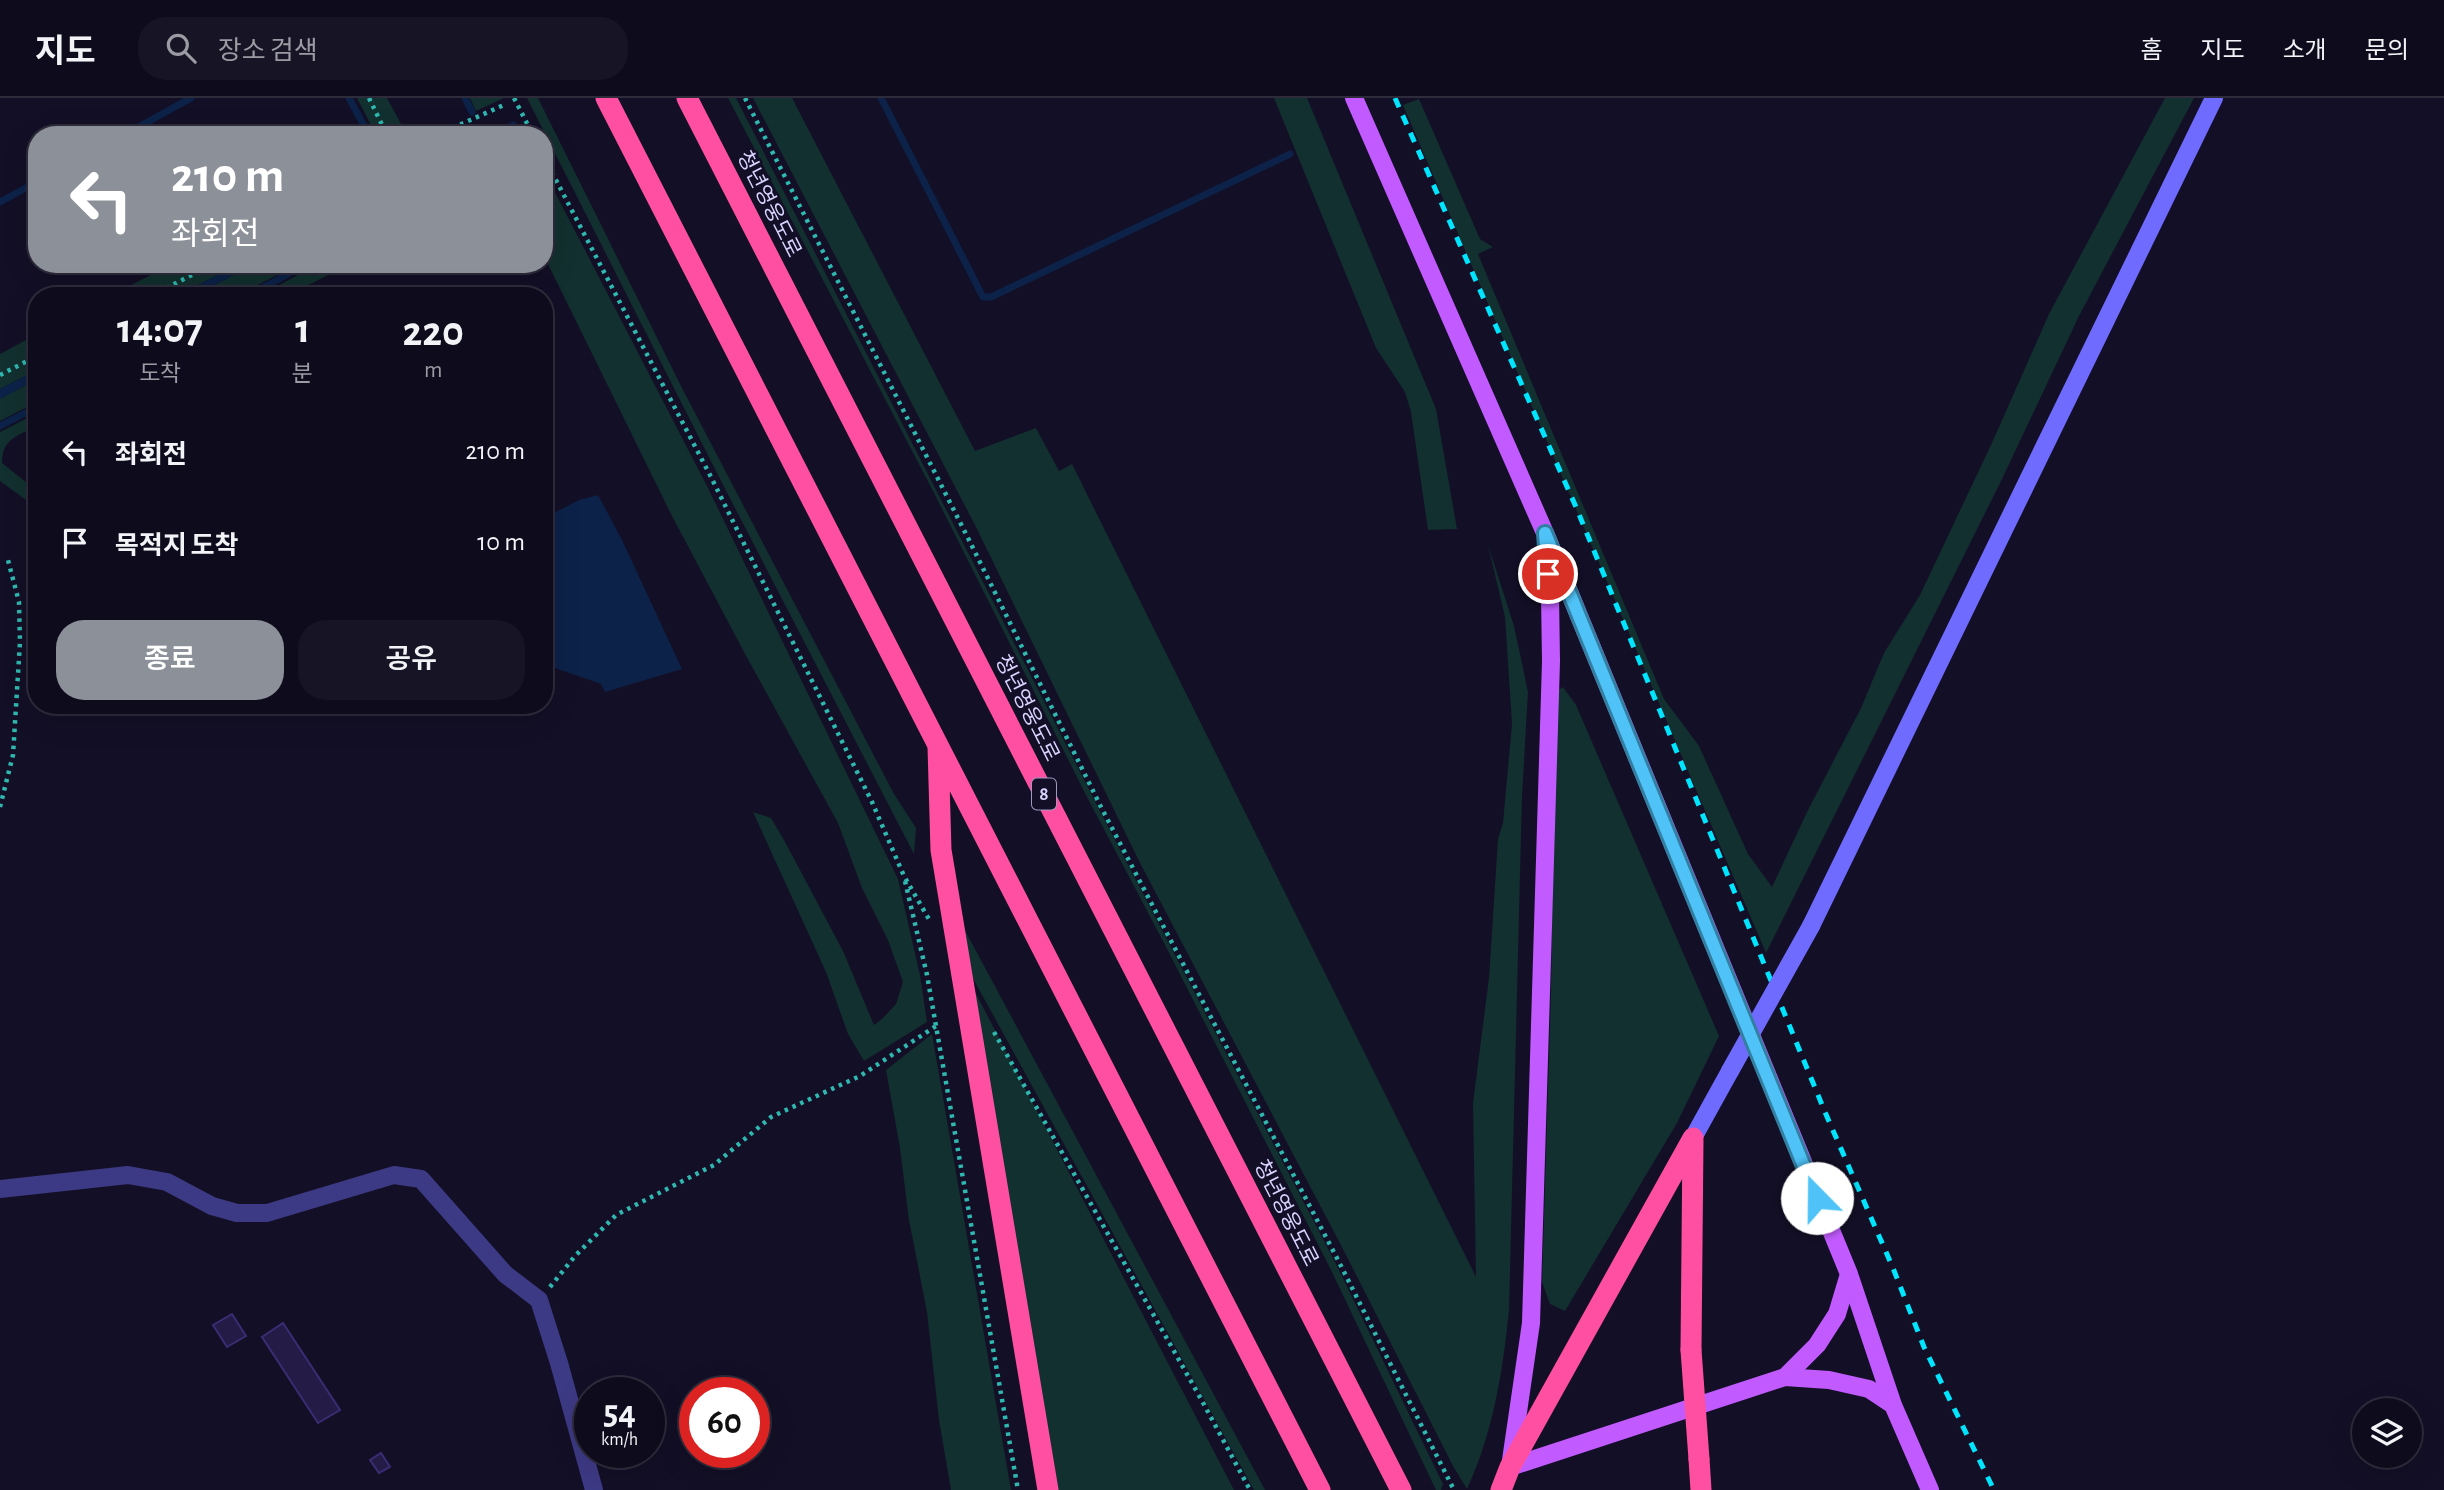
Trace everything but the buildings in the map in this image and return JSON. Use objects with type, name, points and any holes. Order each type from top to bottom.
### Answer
[{"type":"highway","points":[[606,98],[1320,1490]]},
{"type":"highway","name":"청년영웅도로","points":[[687,98],[1401,1490]]},
{"type":"highway","points":[[938,742],[941,850],[1048,1490]]},
{"type":"highway","points":[[1501,1490],[1510,1467],[1693,1138]]},
{"type":"highway","points":[[1693,1138],[1691,1350],[1701,1490]]},
{"type":"main road","points":[[1354,98],[1545,533],[1849,1274],[1893,1405],[1930,1490]]},
{"type":"main road","points":[[1693,1138],[1811,926],[2214,98]]},
{"type":"main road","points":[[1545,533],[1551,661],[1531,1324],[1510,1467],[1785,1377],[1829,1380],[1869,1389],[1893,1405]]},
{"type":"main road","points":[[1785,1377],[1817,1345],[1837,1314],[1849,1274]]},
{"type":"street","points":[[0,1189],[128,1175],[167,1182],[212,1206],[237,1213],[267,1213],[394,1175],[421,1179],[505,1274],[539,1300],[594,1490]]},
{"type":"path","points":[[369,98],[383,126]]},
{"type":"path","points":[[514,98],[528,126]]},
{"type":"path","points":[[745,98],[1101,807],[1320,1224],[1454,1490]]},
{"type":"path","points":[[456,126],[506,104]]},
{"type":"path","points":[[553,174],[717,490],[872,802],[904,876],[936,931]]},
{"type":"path","points":[[168,287],[196,273]]},
{"type":"path","points":[[0,375],[28,361]]},
{"type":"path","points":[[0,807],[13,755],[20,642],[19,602],[8,559]]},
{"type":"path","points":[[904,876],[927,975],[1018,1490]]},
{"type":"path","points":[[989,1023],[1250,1490]]},
{"type":"path","points":[[539,1300],[575,1256],[616,1215],[714,1165],[771,1117],[860,1076],[936,1026]]},
{"type":"green space","points":[[357,98],[387,98],[402,126],[371,126]]},
{"type":"green space","points":[[470,98],[504,98],[476,111]]},
{"type":"green space","points":[[527,98],[538,98],[552,126],[541,126]]},
{"type":"green space","points":[[728,98],[736,98],[1102,815],[1337,1266],[1443,1484],[1441,1490],[1436,1490],[1330,1268],[933,491]]},
{"type":"green space","points":[[753,98],[792,98],[975,451],[1036,428],[1059,471],[1072,464],[1476,1277],[1473,1103],[1489,978],[1498,839],[1503,823],[1512,724],[1505,617],[1488,545],[1514,626],[1528,692],[1522,796],[1509,1310],[1496,1401],[1484,1446],[1467,1489],[1139,861],[976,527]]},
{"type":"green space","points":[[1274,98],[1307,98],[1436,409],[1457,529],[1428,530],[1411,412],[1405,392],[1376,348]]},
{"type":"green space","points":[[2165,98],[2194,98],[2079,316],[2002,479],[1766,953],[1403,105],[1419,99],[1480,239],[1493,247],[1478,254],[1664,699],[1699,746],[1748,854],[1772,887],[1861,708],[1884,653],[1920,595],[2049,314]]},
{"type":"green space","points":[[553,128],[682,388],[894,794],[916,828],[914,854],[553,149]]},
{"type":"green space","points":[[553,188],[708,488],[898,879],[920,975],[927,1022],[864,1061],[848,1034],[826,972],[753,812],[771,818],[784,840],[843,951],[874,1025],[896,1004],[903,982],[888,940],[862,888],[838,823],[671,514],[552,273]]},
{"type":"green space","points":[[155,273],[221,273],[195,287],[127,287]]},
{"type":"green space","points":[[237,273],[281,273],[254,287],[211,287]]},
{"type":"green space","points":[[301,273],[332,273],[305,287],[276,287]]},
{"type":"green space","points":[[28,339],[28,375],[0,389],[0,354]]},
{"type":"green space","points":[[28,384],[28,407],[0,421],[0,399]]},
{"type":"green space","points":[[28,418],[28,431],[8,443],[2,463],[28,484],[28,501],[0,481],[0,432]]},
{"type":"green space","points":[[1563,687],[1576,705],[1719,1036],[1677,1123],[1565,1311],[1550,1304],[1542,1282],[1551,992],[1555,697]]},
{"type":"green space","points":[[960,921],[1265,1490],[1254,1490],[953,942]]},
{"type":"green space","points":[[972,986],[1234,1490],[1058,1490]]},
{"type":"green space","points":[[932,1034],[1011,1490],[951,1490],[939,1420],[927,1312],[909,1220],[886,1070]]},
{"type":"water","points":[[221,273],[237,273],[211,287],[195,287]]},
{"type":"water","points":[[28,375],[28,384],[0,399],[0,389]]},
{"type":"water","points":[[598,495],[682,669],[605,692],[601,684],[553,667],[553,513],[579,500]]},
{"type":"waterway","points":[[140,126],[191,98]]},
{"type":"waterway","points":[[349,98],[364,126]]},
{"type":"waterway","points":[[465,98],[472,112]]},
{"type":"waterway","points":[[881,98],[983,297],[991,297],[1290,154]]},
{"type":"waterway","points":[[0,202],[28,187]]},
{"type":"waterway","points":[[264,287],[290,273]]},
{"type":"waterway","points":[[0,426],[28,412]]},
{"type":"railway","points":[[1395,98],[1576,507],[1924,1347],[1994,1490]]},
{"type":"route","points":[[1548,574],[1545,533],[1817,1198]]}]
